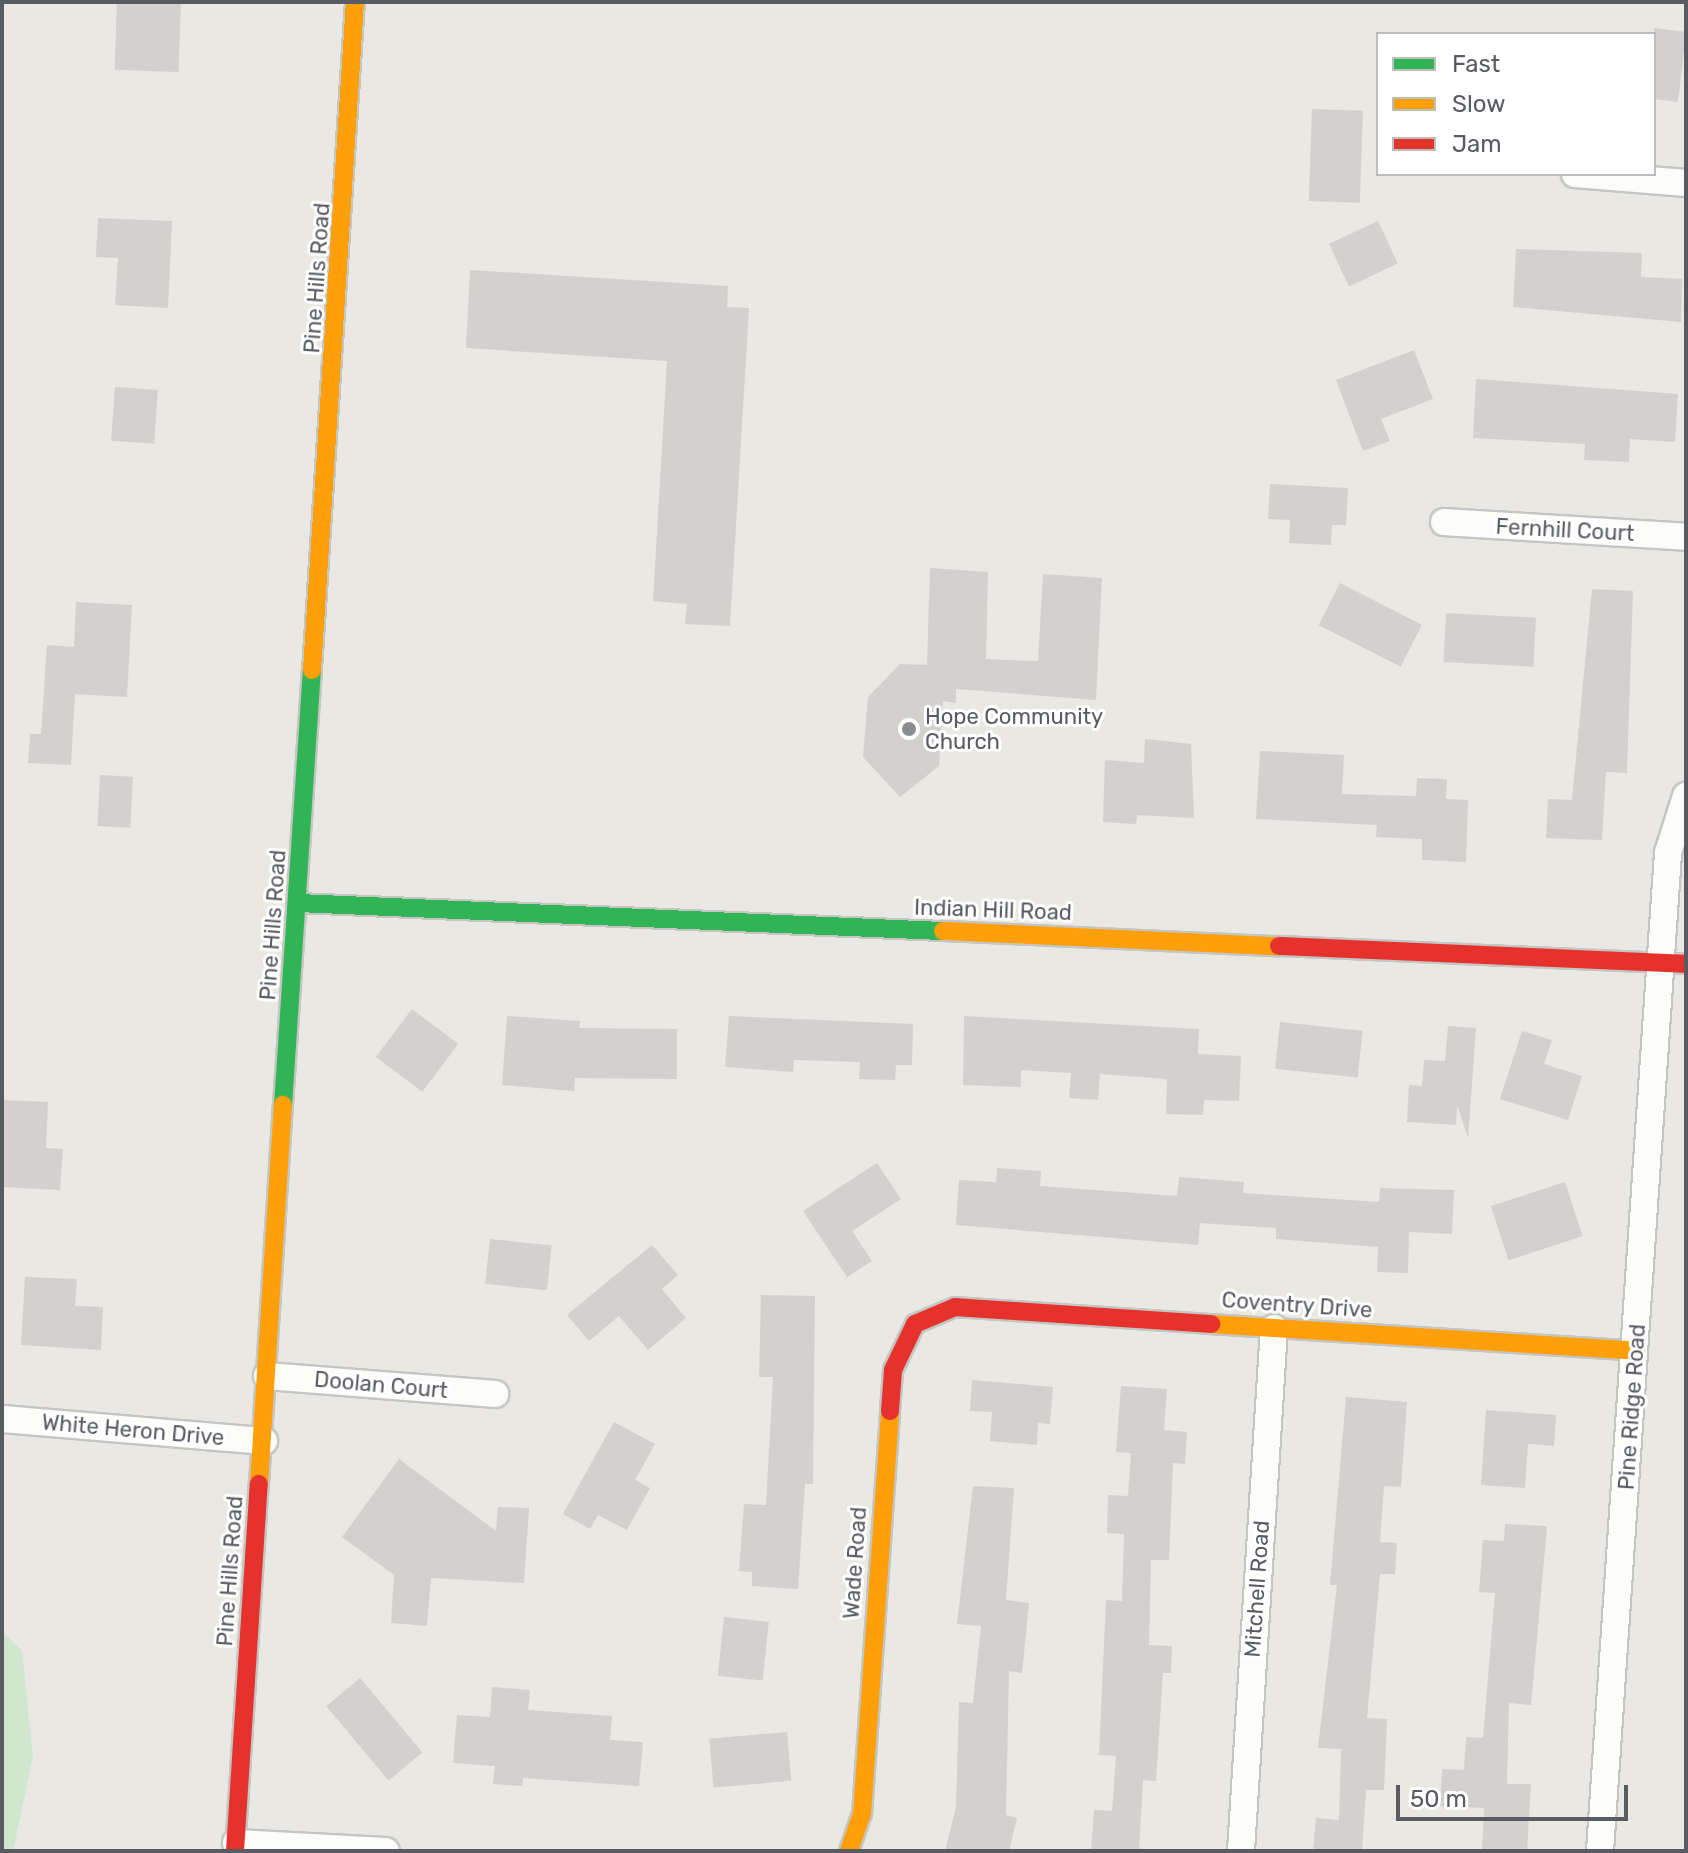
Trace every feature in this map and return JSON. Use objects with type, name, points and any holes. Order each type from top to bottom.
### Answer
[{"type":"street","name":"Pine Hills Road","points":[[236,1847],[355,2]]},
{"type":"street","points":[[1600,176],[1686,183]]},
{"type":"street","name":"Fernhill Court","points":[[1444,522],[1686,537]]},
{"type":"street","name":"Pine Ridge Road","points":[[1600,1851],[1636,1351],[1659,963],[1668,853],[1686,796]]},
{"type":"street","name":"Indian Hill Road","points":[[298,903],[1686,964]]},
{"type":"street","name":"Coventry Drive","points":[[955,1307],[1636,1351]]},
{"type":"street","name":"Wade Road","points":[[849,1851],[862,1814],[893,1370],[915,1324],[955,1307]]},
{"type":"street","name":"Mitchell Road","points":[[1241,1851],[1274,1328]]},
{"type":"street","name":"Doolan Court","points":[[267,1376],[495,1394]]},
{"type":"street","name":"White Heron Drive","points":[[2,1419],[264,1441]]},
{"type":"street","points":[[236,1847],[386,1851]]},
{"type":"green space","points":[[2,1631],[22,1651],[33,1756],[13,1851],[2,1851]]},
{"type":"building","points":[[117,2],[181,2],[179,72],[115,70]]},
{"type":"building","points":[[1654,28],[1686,32],[1678,102],[1656,99]]},
{"type":"building","points":[[1312,109],[1363,111],[1360,203],[1309,201]]},
{"type":"building","points":[[98,218],[172,221],[168,308],[115,305],[118,258],[96,257]]},
{"type":"building","points":[[1378,221],[1398,264],[1349,286],[1329,244]]},
{"type":"building","points":[[1516,249],[1642,253],[1641,277],[1682,279],[1681,322],[1513,307]]},
{"type":"building","points":[[470,270],[728,286],[727,307],[749,308],[730,626],[685,624],[687,604],[653,601],[667,361],[466,348]]},
{"type":"building","points":[[1414,350],[1433,399],[1381,419],[1390,441],[1363,451],[1336,380]]},
{"type":"building","points":[[1476,379],[1678,394],[1675,442],[1630,439],[1629,462],[1584,460],[1585,444],[1473,438]]},
{"type":"building","points":[[115,387],[158,390],[154,444],[111,441]]},
{"type":"building","points":[[1270,484],[1348,488],[1346,525],[1332,525],[1331,545],[1289,543],[1290,520],[1268,519]]},
{"type":"building","points":[[930,568],[988,572],[986,659],[1038,661],[1043,574],[1102,578],[1096,700],[956,689],[956,703],[943,701],[939,766],[900,797],[863,757],[868,697],[900,664],[927,665]]},
{"type":"building","points":[[1340,583],[1422,625],[1401,667],[1319,625]]},
{"type":"building","points":[[1592,589],[1633,591],[1627,773],[1606,772],[1602,840],[1546,838],[1548,799],[1572,800]]},
{"type":"building","points":[[76,602],[132,605],[127,697],[75,694],[71,765],[28,763],[30,734],[41,734],[47,645],[74,647]]},
{"type":"building","points":[[1446,613],[1536,618],[1533,667],[1443,662]]},
{"type":"building","points":[[1145,739],[1191,744],[1194,818],[1137,815],[1136,824],[1103,822],[1105,760],[1144,763]]},
{"type":"building","points":[[1260,751],[1344,755],[1342,794],[1416,796],[1417,778],[1447,779],[1446,799],[1468,800],[1466,862],[1422,860],[1422,839],[1376,837],[1377,825],[1256,819]]},
{"type":"building","points":[[100,775],[133,777],[130,828],[97,826]]},
{"type":"building","points":[[412,1009],[458,1044],[422,1092],[376,1057]]},
{"type":"building","points":[[507,1016],[580,1021],[579,1028],[677,1029],[677,1079],[575,1078],[574,1091],[502,1085]]},
{"type":"building","points":[[729,1016],[913,1024],[912,1065],[896,1065],[895,1080],[859,1079],[860,1062],[794,1060],[793,1072],[725,1067]]},
{"type":"building","points":[[964,1016],[1199,1029],[1198,1054],[1241,1056],[1239,1101],[1204,1100],[1203,1115],[1166,1114],[1167,1079],[1100,1074],[1098,1100],[1069,1098],[1071,1073],[1021,1070],[1021,1087],[963,1085]]},
{"type":"building","points":[[1280,1022],[1363,1031],[1358,1077],[1275,1069]]},
{"type":"building","points":[[1448,1026],[1476,1028],[1468,1138],[1457,1105],[1456,1125],[1407,1122],[1409,1085],[1422,1086],[1424,1060],[1445,1061]]},
{"type":"building","points":[[1522,1031],[1552,1040],[1544,1064],[1582,1076],[1568,1120],[1500,1099]]},
{"type":"building","points":[[2,1100],[48,1102],[46,1148],[63,1149],[60,1190],[2,1187]]},
{"type":"building","points":[[877,1163],[901,1199],[852,1231],[872,1261],[847,1277],[803,1211]]},
{"type":"building","points":[[997,1168],[1041,1171],[1040,1186],[1177,1196],[1179,1177],[1244,1182],[1243,1193],[1379,1202],[1380,1188],[1454,1190],[1452,1234],[1409,1232],[1408,1273],[1377,1272],[1378,1247],[1276,1239],[1276,1228],[1200,1223],[1198,1245],[956,1225],[959,1180],[996,1182]]},
{"type":"building","points":[[1565,1182],[1583,1236],[1508,1260],[1491,1206]]},
{"type":"building","points":[[490,1239],[552,1245],[547,1290],[485,1284]]},
{"type":"building","points":[[652,1245],[678,1275],[662,1289],[686,1318],[648,1350],[619,1316],[589,1341],[567,1315]]},
{"type":"building","points":[[25,1277],[77,1279],[75,1306],[103,1307],[101,1350],[21,1345]]},
{"type":"building","points":[[761,1295],[815,1296],[813,1484],[805,1484],[798,1589],[752,1586],[752,1572],[739,1571],[744,1504],[766,1505],[773,1377],[759,1377]]},
{"type":"building","points":[[972,1380],[1053,1387],[1050,1424],[1038,1423],[1037,1445],[990,1441],[992,1412],[970,1411]]},
{"type":"building","points":[[1121,1386],[1167,1389],[1164,1430],[1187,1432],[1185,1464],[1173,1463],[1169,1560],[1151,1560],[1149,1645],[1172,1646],[1171,1673],[1163,1673],[1156,1781],[1143,1780],[1139,1851],[1091,1851],[1094,1810],[1112,1811],[1116,1756],[1099,1755],[1106,1600],[1122,1601],[1124,1534],[1107,1533],[1108,1495],[1128,1496],[1131,1453],[1116,1452]]},
{"type":"building","points":[[1346,1397],[1407,1402],[1401,1487],[1384,1486],[1380,1542],[1397,1543],[1395,1574],[1380,1574],[1367,1718],[1387,1719],[1384,1790],[1366,1790],[1362,1851],[1313,1851],[1316,1818],[1339,1820],[1341,1749],[1318,1748],[1337,1585],[1330,1585]]},
{"type":"building","points":[[1486,1410],[1556,1415],[1554,1446],[1528,1444],[1525,1488],[1481,1485]]},
{"type":"building","points":[[614,1422],[655,1444],[635,1480],[650,1488],[627,1530],[598,1515],[590,1529],[563,1514]]},
{"type":"building","points":[[399,1459],[496,1531],[498,1507],[529,1508],[524,1583],[431,1578],[427,1626],[391,1623],[394,1575],[342,1537]]},
{"type":"building","points":[[973,1486],[1014,1488],[1006,1600],[1029,1603],[1022,1673],[1009,1671],[1006,1815],[1017,1818],[1009,1851],[945,1851],[956,1807],[959,1702],[973,1703],[981,1626],[957,1624]]},
{"type":"building","points":[[1505,1524],[1547,1526],[1531,1705],[1509,1703],[1507,1784],[1531,1784],[1527,1851],[1482,1851],[1484,1808],[1440,1806],[1442,1769],[1464,1770],[1466,1737],[1483,1738],[1495,1593],[1479,1592],[1483,1540],[1504,1541]]},
{"type":"building","points":[[724,1617],[769,1622],[763,1680],[718,1676]]},
{"type":"building","points":[[360,1678],[422,1752],[389,1781],[326,1706]]},
{"type":"building","points":[[492,1687],[530,1690],[528,1710],[612,1716],[610,1740],[643,1742],[639,1786],[523,1778],[522,1786],[493,1784],[495,1766],[453,1763],[457,1715],[490,1717]]},
{"type":"building","points":[[787,1732],[791,1781],[714,1788],[709,1739]]},
{"type":"traffic: fast","points":[[283,1105],[312,670]]},
{"type":"traffic: fast","points":[[298,903],[943,931]]},
{"type":"traffic: slow","points":[[312,670],[355,2]]},
{"type":"traffic: slow","points":[[943,931],[1279,946]]},
{"type":"traffic: slow","points":[[259,1484],[283,1105]]},
{"type":"traffic: slow","points":[[1211,1324],[1636,1351]]},
{"type":"traffic: slow","points":[[849,1851],[862,1814],[890,1411]]},
{"type":"traffic: jam","points":[[1279,946],[1686,964]]},
{"type":"traffic: jam","points":[[890,1411],[893,1370],[915,1324],[955,1307],[1211,1324]]},
{"type":"traffic: jam","points":[[235,1851],[259,1484]]},
{"type":"place","name":"Hope Community Church","points":[[909,729]]}]
